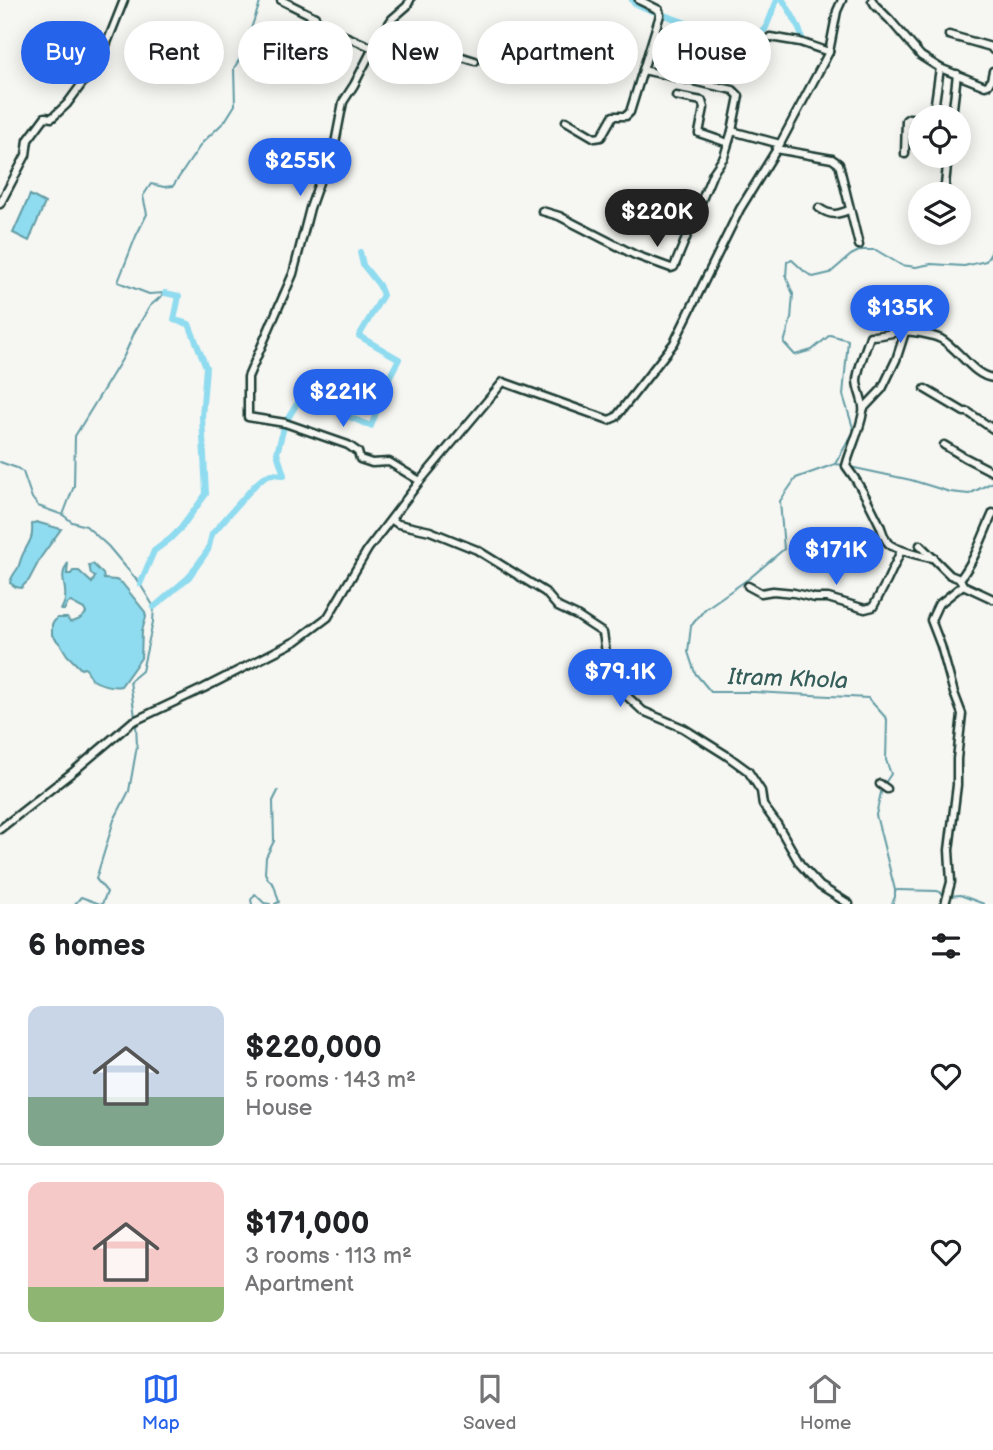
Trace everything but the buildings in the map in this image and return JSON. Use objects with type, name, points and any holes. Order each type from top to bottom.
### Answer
[{"type":"street","points":[[0,204],[26,155],[28,141],[42,120],[45,117],[52,118],[67,104],[101,58],[124,0]]},
{"type":"street","points":[[281,0],[315,17],[324,27],[367,45]]},
{"type":"street","points":[[390,21],[410,0]]},
{"type":"street","points":[[566,121],[596,138],[601,138],[612,116],[626,116],[630,112],[660,15],[659,10],[639,0]]},
{"type":"street","points":[[0,829],[132,722],[296,641],[328,617],[368,549],[420,481],[503,382],[609,420],[616,417],[674,343],[740,209],[829,52],[837,11],[842,0]]},
{"type":"street","points":[[873,0],[920,56],[940,68],[985,86],[991,80],[993,71]]},
{"type":"street","points":[[949,35],[991,47],[993,50]]},
{"type":"street","points":[[771,37],[800,42],[829,52]]},
{"type":"street","points":[[463,57],[475,61]]},
{"type":"street","points":[[367,60],[343,102],[332,159],[321,177],[293,274],[248,377],[248,417],[285,423],[348,445],[358,452],[360,459],[372,463],[389,462],[420,481]]},
{"type":"street","points":[[935,105],[940,68]]},
{"type":"street","points":[[542,211],[559,216],[635,256],[674,267],[713,173],[723,157],[732,131],[739,96],[733,90],[643,70]]},
{"type":"street","points":[[954,105],[957,74]]},
{"type":"street","points":[[676,96],[702,101],[704,108],[699,132],[728,143]]},
{"type":"street","points":[[905,154],[908,119]]},
{"type":"street","points":[[732,131],[836,160],[859,245]]},
{"type":"street","points":[[819,208],[834,216],[849,210]]},
{"type":"street","points":[[905,332],[896,360],[882,389],[864,408],[859,433],[850,449],[846,466],[863,491],[888,543],[901,551],[934,558]]},
{"type":"street","points":[[864,408],[859,396],[857,378],[870,336],[905,332],[939,339],[953,347],[984,377],[993,378]]},
{"type":"street","points":[[925,389],[993,429]]},
{"type":"street","points":[[944,445],[993,472]]},
{"type":"street","points":[[946,902],[950,891],[949,850],[962,715],[931,620],[938,605],[961,582],[993,513]]},
{"type":"street","points":[[392,520],[398,524],[430,531],[477,550],[545,592],[558,607],[603,634],[607,659],[626,687],[628,697],[643,711],[683,728],[748,771],[761,790],[763,805],[800,864],[820,886],[849,904]]},
{"type":"street","points":[[920,545],[950,575],[993,599]]},
{"type":"street","points":[[748,586],[761,593],[773,591],[828,598],[865,609],[873,607],[901,551]]},
{"type":"street","points":[[880,785],[887,789]]},
{"type":"water","points":[[30,195],[45,203],[29,241],[13,233]]},
{"type":"water","points":[[36,522],[61,529],[29,580],[21,588],[16,587],[10,581],[31,539],[32,524]]},
{"type":"water","points":[[68,563],[67,574],[79,571],[92,583],[95,577],[91,574],[89,565],[93,564],[103,574],[104,579],[122,583],[145,612],[141,658],[121,686],[105,685],[91,679],[87,670],[81,669],[67,655],[52,635],[52,624],[57,618],[67,618],[72,622],[86,613],[71,602],[61,610],[65,599],[63,577]]},
{"type":"waterway","points":[[63,515],[74,486],[75,436],[124,356],[150,306],[165,293],[149,294],[118,282],[147,214],[143,196],[151,184],[173,186],[202,143],[225,121],[235,105],[234,68],[241,57],[261,0]]},
{"type":"waterway","points":[[632,0],[650,10],[698,27],[750,35],[765,30],[777,0]]},
{"type":"waterway","points":[[783,0],[805,44]]},
{"type":"waterway","points":[[835,464],[854,431],[843,395],[848,340],[830,335],[812,350],[795,355],[784,343],[791,319],[793,294],[786,277],[787,262],[792,260],[813,277],[830,273],[861,250],[876,250],[901,265],[964,266],[986,261],[993,243]]},
{"type":"waterway","points":[[154,607],[189,577],[208,550],[212,534],[255,485],[271,474],[284,475],[277,453],[285,423],[301,397],[371,426],[399,359],[359,336],[383,295],[379,285],[363,265],[360,252]]},
{"type":"waterway","points":[[140,584],[154,551],[181,528],[206,494],[202,417],[206,367],[189,324],[174,320],[179,296],[165,293]]},
{"type":"waterway","points":[[0,462],[23,472],[32,498],[38,506],[86,526],[108,546],[140,584],[154,607],[142,671],[130,681],[135,717]]},
{"type":"waterway","name":"Itram Khola","points":[[844,465],[835,464],[796,478],[780,501],[784,549],[751,577],[705,609],[691,626],[688,652],[695,673],[711,692],[868,698],[887,719],[886,760],[891,774],[885,783]]},
{"type":"waterway","name":"Itram Khola","points":[[850,467],[911,480],[950,492],[969,494],[993,482]]},
{"type":"waterway","points":[[102,904],[107,892],[96,879],[114,820],[129,791],[137,746],[136,723]]},
{"type":"waterway","name":"Itram Khola","points":[[882,788],[876,815],[895,890],[892,904]]},
{"type":"waterway","points":[[275,904],[279,902],[274,885],[265,873],[266,857],[274,841],[273,801],[278,791]]},
{"type":"waterway","points":[[897,890],[937,891],[949,896],[960,895],[984,904]]},
{"type":"waterway","points":[[252,904],[251,900],[255,894],[264,903],[270,904]]},
{"type":"waterway","points":[[75,904],[81,897],[100,904]]}]
